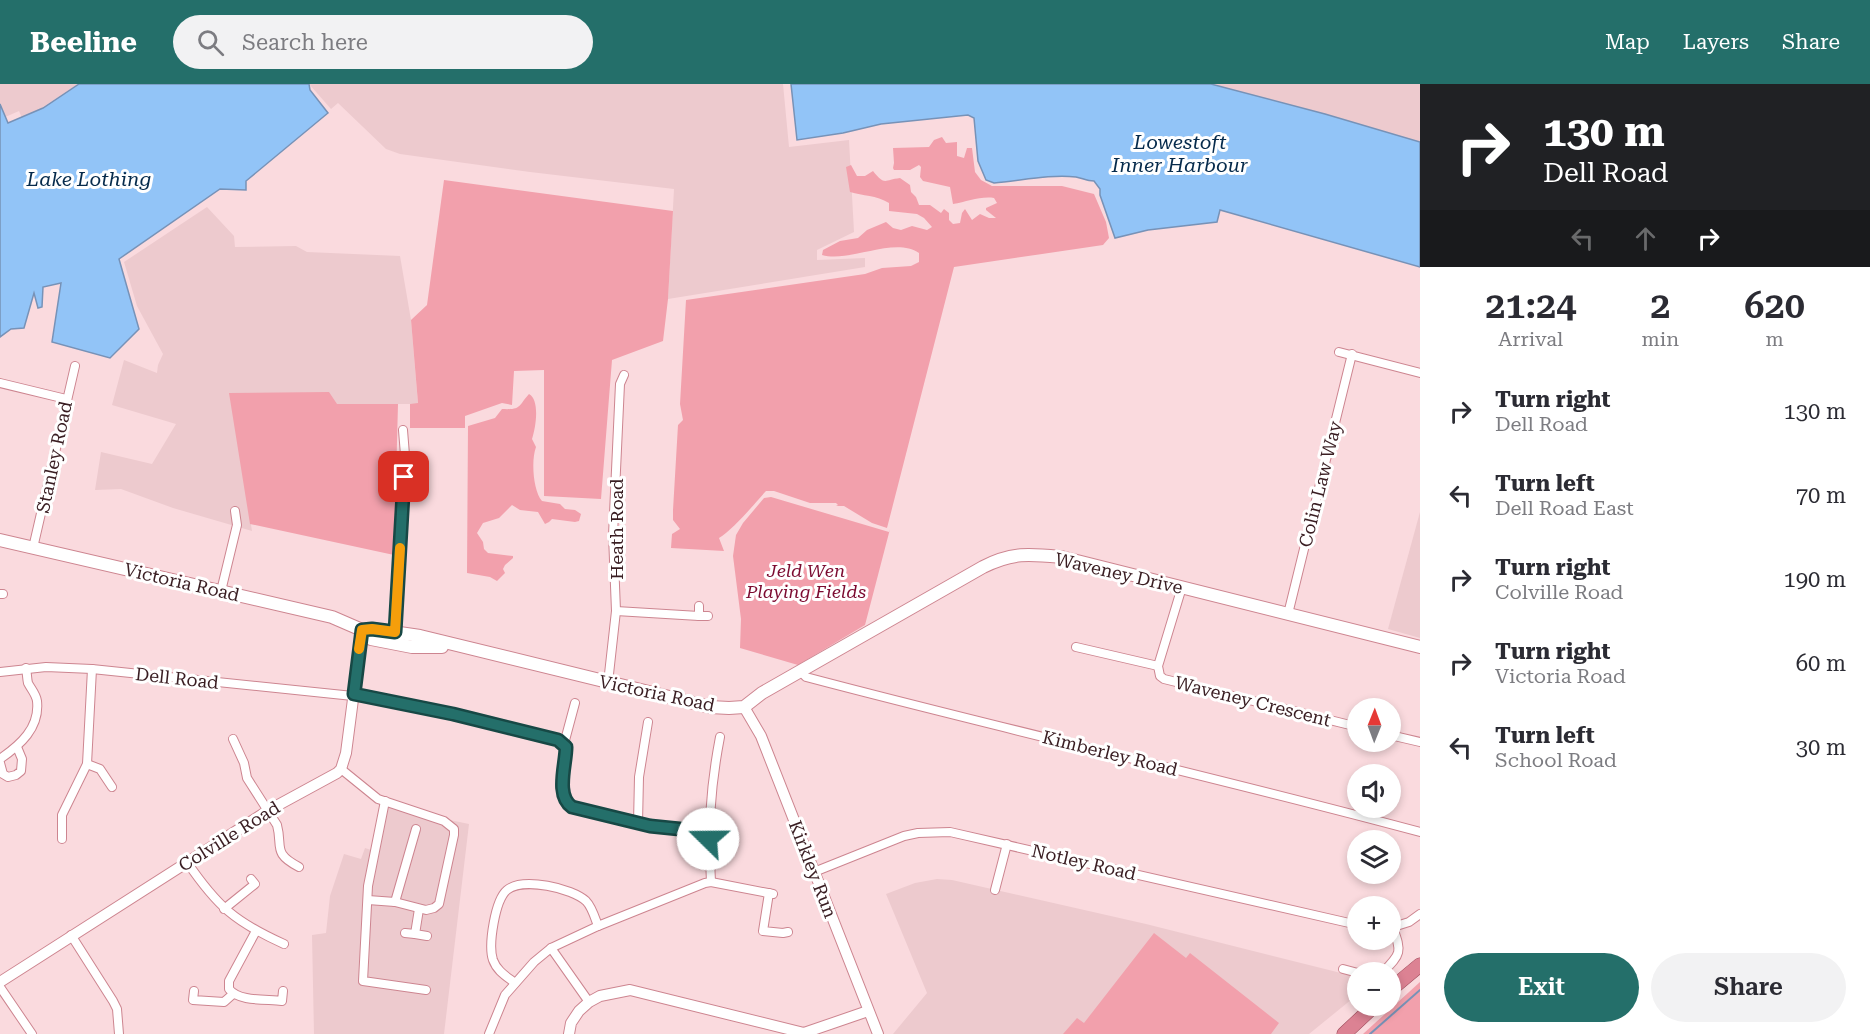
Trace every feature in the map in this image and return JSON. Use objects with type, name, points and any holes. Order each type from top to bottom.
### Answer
[{"type":"highway","points":[[1401,981],[1420,965]]},
{"type":"highway","points":[[1344,1034],[1363,1016]]},
{"type":"main road","name":"Victoria Road","points":[[0,540],[332,617],[362,630],[371,639],[412,646],[465,649]]},
{"type":"main road","name":"Waveney Drive","points":[[744,706],[762,693],[983,567],[1008,556],[1020,554],[1061,557],[1420,647]]},
{"type":"main road","name":"Victoria Road","points":[[362,630],[372,629],[420,636],[465,649],[711,707],[744,706]]},
{"type":"street","points":[[1339,352],[1420,373]]},
{"type":"street","name":"Colin Law Way","points":[[1288,614],[1352,354]]},
{"type":"street","name":"Stanley Road","points":[[33,548],[75,366]]},
{"type":"street","name":"Heath Road","points":[[608,683],[616,611],[613,535],[620,384],[624,375]]},
{"type":"street","points":[[0,383],[66,399]]},
{"type":"street","points":[[395,632],[405,455],[403,430]]},
{"type":"street","points":[[221,591],[237,525],[235,511]]},
{"type":"street","name":"Waveney Crescent","points":[[1182,587],[1158,666],[1160,676],[1164,679],[1347,724]]},
{"type":"street","points":[[699,606],[699,616]]},
{"type":"street","points":[[616,611],[708,616]]},
{"type":"street","points":[[362,630],[346,753],[341,769],[372,795],[444,821],[454,830],[439,904],[426,910],[395,902],[368,900]]},
{"type":"street","name":"Waveney Crescent","points":[[1077,647],[1158,666]]},
{"type":"street","name":"Dell Road","points":[[0,672],[46,667],[92,669],[353,695],[453,714],[558,740],[564,744]]},
{"type":"street","points":[[17,747],[22,759],[21,771],[8,777],[3,774],[0,761],[30,733],[37,702],[28,683],[26,668]]},
{"type":"street","points":[[62,839],[63,815],[87,764],[92,669]]},
{"type":"street","name":"Kimberley Road","points":[[801,672],[806,677],[947,715],[1297,799],[1420,832]]},
{"type":"street","points":[[574,703],[564,744],[566,750],[562,790],[568,804],[576,809],[638,823],[709,832]]},
{"type":"street","name":"Kirkley Run","points":[[744,706],[760,736],[878,1034]]},
{"type":"street","points":[[638,823],[639,777],[648,722]]},
{"type":"street","points":[[711,882],[709,832],[711,788],[720,737]]},
{"type":"street","points":[[1401,738],[1420,742]]},
{"type":"street","points":[[233,739],[248,778],[278,825],[278,845],[281,853],[299,867]]},
{"type":"street","points":[[87,764],[100,769],[112,787]]},
{"type":"street","name":"Colville Road","points":[[0,982],[269,810],[332,777],[341,769]]},
{"type":"street","points":[[386,801],[369,875],[363,981],[426,990]]},
{"type":"street","points":[[395,902],[416,829]]},
{"type":"street","name":"Notley Road","points":[[814,872],[904,836],[950,832],[1347,922]]},
{"type":"street","points":[[995,890],[1007,844]]},
{"type":"street","points":[[187,862],[204,887],[224,909],[255,931],[284,944]]},
{"type":"street","points":[[489,1034],[506,995],[534,962],[551,948],[598,926],[711,882],[771,893],[764,931],[788,932]]},
{"type":"street","points":[[515,983],[501,973],[492,950],[496,910],[500,898],[507,890],[529,883],[570,892],[588,903],[598,926]]},
{"type":"street","points":[[224,909],[255,884]]},
{"type":"street","points":[[415,934],[418,909]]},
{"type":"street","points":[[1401,925],[1420,914]]},
{"type":"street","points":[[255,931],[229,981],[229,989],[233,994],[282,1005],[283,991]]},
{"type":"street","points":[[405,933],[427,936]]},
{"type":"street","points":[[71,935],[117,1009],[119,1034]]},
{"type":"street","points":[[551,948],[589,1002]]},
{"type":"street","points":[[1343,969],[1347,970]]},
{"type":"street","points":[[0,987],[32,1034]]},
{"type":"street","points":[[569,1034],[571,1023],[589,1002],[600,996],[630,990],[804,1033],[868,1011]]},
{"type":"street","points":[[194,991],[193,1000],[224,1002],[233,994]]},
{"type":"shaded area","points":[[0,84],[78,84],[22,118],[19,111],[3,118],[0,112]]},
{"type":"shaded area","points":[[309,84],[783,84],[789,147],[849,140],[854,232],[817,250],[817,260],[865,258],[865,267],[668,299],[674,189],[400,154],[386,149],[338,103],[331,109]]},
{"type":"shaded area","points":[[1208,84],[1420,84],[1420,142],[1404,139]]},
{"type":"shaded area","points":[[207,207],[234,236],[235,247],[296,246],[307,252],[400,256],[411,320],[418,404],[337,404],[230,393],[252,531],[173,508],[121,489],[95,490],[101,452],[152,464],[176,424],[112,405],[124,360],[157,373],[163,354],[137,306],[124,262]]},
{"type":"shaded area","points":[[1420,512],[1420,638],[1388,629]]},
{"type":"shaded area","points":[[387,807],[469,824],[444,1034],[314,1034],[312,935],[326,933],[330,896],[344,854],[361,859],[365,848],[377,852]]},
{"type":"shaded area","points":[[937,879],[952,880],[1146,924],[1347,974],[1347,1003],[1309,1034],[893,1034],[927,993],[886,894],[915,883]]},
{"type":"green space","points":[[942,137],[946,143],[957,142],[957,156],[964,158],[967,148],[972,148],[975,172],[981,180],[992,186],[1062,186],[1094,194],[1106,222],[1109,238],[1103,245],[954,267],[887,528],[872,523],[844,506],[836,506],[838,505],[836,503],[810,503],[774,491],[766,491],[737,523],[719,538],[724,551],[671,548],[672,534],[680,529],[673,520],[673,510],[678,425],[683,420],[680,404],[686,300],[865,274],[882,268],[911,266],[919,262],[919,253],[897,247],[845,256],[822,255],[823,250],[840,241],[858,238],[867,230],[886,222],[893,228],[901,230],[912,226],[927,230],[932,227],[917,214],[889,211],[889,203],[884,200],[850,192],[846,167],[851,165],[857,176],[865,176],[873,171],[883,180],[900,178],[910,185],[911,192],[919,205],[930,205],[941,213],[944,209],[949,213],[949,220],[953,224],[960,223],[965,209],[972,220],[980,214],[996,218],[986,210],[997,203],[994,198],[979,198],[953,204],[950,187],[923,181],[920,177],[921,167],[919,165],[910,170],[894,170],[893,148],[929,147],[934,140]]},
{"type":"green space","points":[[444,180],[673,211],[663,341],[612,360],[601,499],[544,496],[544,370],[514,371],[512,405],[502,403],[465,416],[465,428],[410,428],[410,404],[418,403],[411,320],[427,305]]},
{"type":"green space","points":[[329,392],[337,404],[398,404],[394,555],[250,524],[229,393]]},
{"type":"green space","points":[[529,394],[536,408],[532,439],[536,447],[534,475],[539,496],[542,501],[560,504],[565,509],[575,510],[581,514],[579,521],[552,519],[545,524],[538,512],[520,510],[512,505],[499,518],[483,523],[477,533],[483,542],[484,549],[488,553],[513,556],[503,569],[505,573],[497,581],[490,577],[467,573],[468,426],[495,418],[502,409],[516,408]]},
{"type":"green space","name":"Jeld Wen Playing Fields","points":[[771,497],[889,532],[890,529],[865,625],[798,665],[740,648],[741,619],[733,556],[736,535],[764,498]]},
{"type":"green space","points":[[1154,933],[1186,958],[1190,953],[1279,1023],[1271,1034],[1063,1034],[1077,1018],[1084,1023]]},
{"type":"green space","points":[[1420,982],[1420,1034],[1363,1034],[1383,1016],[1401,1016],[1401,999]]},
{"type":"water","name":"Lake Lothing","points":[[79,84],[309,84],[310,90],[328,113],[246,181],[246,190],[220,189],[119,259],[139,329],[110,358],[52,342],[61,283],[43,287],[42,307],[38,308],[34,293],[24,328],[11,329],[0,337],[0,104],[8,123],[43,108]]},
{"type":"water","name":"Lowestoft Inner Harbour","points":[[791,84],[1211,84],[1325,114],[1420,142],[1420,267],[1220,210],[1217,222],[1148,230],[1115,238],[1100,189],[1094,181],[1066,176],[994,183],[986,180],[978,161],[974,118],[968,115],[881,124],[797,140]]},
{"type":"waterway","points":[[1370,1034],[1420,990]]},
{"type":"slow traffic","points":[[359,649],[362,630],[395,632],[400,548]]},
{"type":"route","points":[[404,477],[395,632],[362,630],[354,694],[453,714],[558,740],[566,747],[562,790],[565,801],[572,807],[650,826],[709,832],[708,839]]}]
